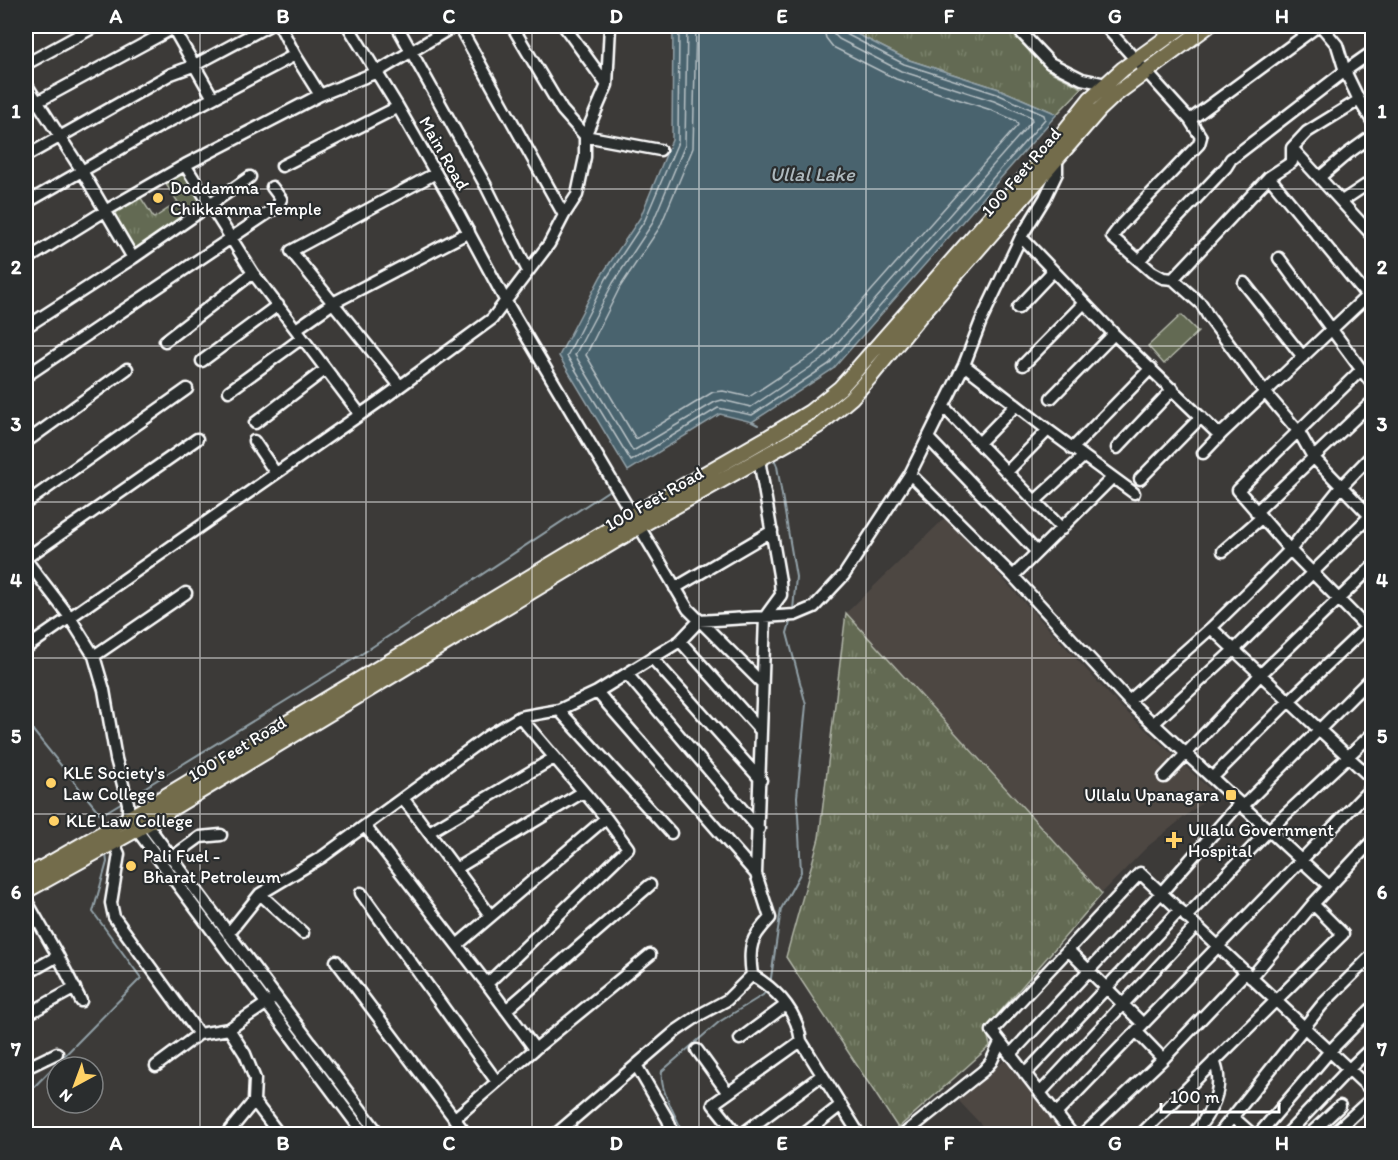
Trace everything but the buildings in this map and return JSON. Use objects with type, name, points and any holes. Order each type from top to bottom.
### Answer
[{"type":"main road","name":"100 Feet Road","points":[[1054,152],[1090,99],[1135,60],[1183,26]]},
{"type":"main road","name":"100 Feet Road","points":[[26,891],[108,846],[137,821],[637,521],[764,450],[840,388],[1054,152],[1116,94],[1208,26]]},
{"type":"main road","name":"100 Feet Road","points":[[26,877],[104,832],[137,821]]},
{"type":"street","points":[[26,64],[96,26]]},
{"type":"street","points":[[26,108],[174,26],[193,66],[213,98]]},
{"type":"street","points":[[26,156],[171,74],[193,66],[268,26]]},
{"type":"street","points":[[280,26],[320,95]]},
{"type":"street","name":"Main Road","points":[[348,26],[398,107],[505,300],[688,609],[762,683]]},
{"type":"street","points":[[397,26],[486,186],[528,271]]},
{"type":"street","points":[[26,260],[185,165],[320,95],[377,72],[454,26]]},
{"type":"street","points":[[459,26],[564,215]]},
{"type":"street","points":[[512,26],[562,110],[585,136],[660,150]]},
{"type":"street","points":[[564,26],[608,85]]},
{"type":"street","points":[[26,648],[492,320],[549,244],[577,195],[585,157],[585,136],[608,85],[610,26]]},
{"type":"street","points":[[1015,26],[1050,63],[1082,79],[1106,84]]},
{"type":"street","points":[[1105,26],[1190,120],[1201,137],[1199,144],[1120,225],[1112,237],[1139,261],[1163,278],[1173,279],[1202,304],[1208,316],[1264,391],[1299,432],[1313,457],[1372,516],[1234,650],[1153,724]]},
{"type":"street","points":[[1190,120],[1319,26],[1336,45],[1359,100],[1372,122]]},
{"type":"street","points":[[1139,261],[1231,159],[1345,70],[1372,52]]},
{"type":"street","points":[[26,203],[162,124],[296,56]]},
{"type":"street","points":[[26,84],[82,171],[133,258]]},
{"type":"street","points":[[1173,279],[1269,177],[1292,162],[1292,148],[1307,132],[1359,100]]},
{"type":"street","points":[[282,166],[398,107]]},
{"type":"street","points":[[1320,177],[1372,136]]},
{"type":"street","points":[[1292,148],[1372,235]]},
{"type":"street","points":[[228,934],[260,894],[322,856],[488,736],[519,717],[559,710],[597,692],[680,640],[699,621],[795,615],[814,607],[844,575],[910,474],[964,365],[981,321],[1021,237],[1046,198],[1057,173],[1054,152]]},
{"type":"street","points":[[185,165],[253,273],[360,414]]},
{"type":"street","points":[[400,386],[291,251],[435,173]]},
{"type":"street","points":[[26,327],[133,258],[250,177]]},
{"type":"street","points":[[1203,453],[1264,391],[1370,298],[1269,177]]},
{"type":"street","points":[[1342,201],[1372,181]]},
{"type":"street","points":[[26,376],[277,207],[281,200],[272,187]]},
{"type":"street","points":[[229,391],[333,303],[469,232]]},
{"type":"street","points":[[1021,237],[1114,334],[1215,431],[1222,433]]},
{"type":"street","points":[[1279,258],[1372,384]]},
{"type":"street","points":[[1018,308],[1053,271]]},
{"type":"street","points":[[165,341],[253,273]]},
{"type":"street","points":[[1244,283],[1303,357]]},
{"type":"street","points":[[1023,365],[1084,303]]},
{"type":"street","points":[[202,361],[278,304]]},
{"type":"street","points":[[1051,398],[1114,334]]},
{"type":"street","points":[[964,365],[1072,449],[1134,493]]},
{"type":"street","points":[[1072,449],[1151,368]]},
{"type":"street","points":[[26,441],[127,369]]},
{"type":"street","points":[[255,423],[326,369]]},
{"type":"street","points":[[1212,778],[1289,701],[1371,628],[1339,600],[1290,550],[1238,490],[1361,370]]},
{"type":"street","points":[[26,503],[188,389]]},
{"type":"street","points":[[1117,448],[1173,389]]},
{"type":"street","points":[[1223,551],[1313,457],[1372,402]]},
{"type":"street","points":[[979,443],[1016,405]]},
{"type":"street","points":[[944,407],[1062,529]]},
{"type":"street","points":[[1140,479],[1201,417]]},
{"type":"street","points":[[1007,472],[1048,430]]},
{"type":"street","points":[[928,438],[1037,552]]},
{"type":"street","points":[[197,439],[26,559],[69,616],[94,656],[104,690],[116,759],[127,800],[137,821],[271,1000],[379,1134]]},
{"type":"street","points":[[254,441],[275,472]]},
{"type":"street","points":[[556,1134],[676,1031],[727,1000],[752,975],[750,952],[755,934],[770,918],[756,874],[762,683],[765,617],[781,595],[764,450]]},
{"type":"street","points":[[1129,701],[1211,628],[1290,550],[1341,487],[1372,455]]},
{"type":"street","points":[[1035,501],[1083,457]]},
{"type":"street","points":[[910,474],[1013,576],[1129,701],[1329,886]]},
{"type":"street","points":[[1013,576],[1112,478]]},
{"type":"street","points":[[675,588],[772,531]]},
{"type":"street","points":[[1164,777],[1261,674],[1372,567]]},
{"type":"street","points":[[94,656],[186,594]]},
{"type":"street","points":[[1211,628],[1372,779]]},
{"type":"street","points":[[680,640],[761,730]]},
{"type":"street","points":[[652,658],[760,780]]},
{"type":"street","points":[[627,674],[759,829]]},
{"type":"street","points":[[1010,1055],[1241,804],[1372,677]]},
{"type":"street","points":[[597,692],[756,874]]},
{"type":"street","points":[[559,710],[671,833]]},
{"type":"street","points":[[487,984],[628,848],[606,818],[519,717]]},
{"type":"street","points":[[1025,1074],[1106,988],[1372,734]]},
{"type":"street","points":[[429,832],[554,758]]},
{"type":"street","points":[[1056,1114],[1372,787]]},
{"type":"street","points":[[457,868],[583,792]]},
{"type":"street","points":[[403,798],[490,915]]},
{"type":"street","points":[[457,945],[606,818]]},
{"type":"street","points":[[137,821],[171,858],[228,934],[364,1134]]},
{"type":"street","points":[[365,826],[535,1049]]},
{"type":"street","points":[[171,858],[200,837],[220,835]]},
{"type":"street","points":[[1084,1134],[1248,975],[1372,842]]},
{"type":"street","points":[[108,846],[119,854],[111,903],[114,917],[199,1034]]},
{"type":"street","points":[[1072,1134],[992,1031],[1140,873],[1372,1091]]},
{"type":"street","points":[[506,1010],[650,885]]},
{"type":"street","points":[[361,892],[497,1082]]},
{"type":"street","points":[[260,894],[303,933]]},
{"type":"street","points":[[26,900],[81,1002]]},
{"type":"street","points":[[1141,1134],[1343,934],[1313,904]]},
{"type":"street","points":[[1040,1093],[1196,926]]},
{"type":"street","points":[[1068,950],[1122,1005],[1163,1059]]},
{"type":"street","points":[[454,1119],[650,955]]},
{"type":"street","points":[[1219,1134],[1322,1005],[1372,955]]},
{"type":"street","points":[[26,974],[58,956]]},
{"type":"street","points":[[336,961],[466,1134]]},
{"type":"street","points":[[752,975],[770,986],[786,1005],[796,1021],[801,1041],[857,1134]]},
{"type":"street","points":[[26,1015],[75,988]]},
{"type":"street","points":[[156,1066],[199,1034],[229,1029],[271,1000]]},
{"type":"street","points":[[740,1039],[786,1005]]},
{"type":"street","points":[[1259,1134],[1330,1052],[1372,1008]]},
{"type":"street","points":[[227,1134],[254,1101],[255,1079],[245,1054],[229,1029]]},
{"type":"street","points":[[801,1041],[713,1104],[734,1133],[822,1075]]},
{"type":"street","points":[[904,1134],[983,1071],[1000,1042]]},
{"type":"street","points":[[1287,1134],[1372,1047]]},
{"type":"street","points":[[697,1050],[728,1093]]},
{"type":"street","points":[[26,1068],[57,1053]]},
{"type":"street","points":[[1193,1134],[1203,1122],[1215,1100],[1219,1076],[1215,1061]]},
{"type":"street","points":[[636,1065],[668,1120],[673,1134]]},
{"type":"street","points":[[1334,1133],[1372,1098]]},
{"type":"street","points":[[254,1101],[279,1134]]},
{"type":"street","points":[[804,1134],[841,1105]]},
{"type":"street","points":[[1310,1134],[1340,1106]]},
{"type":"street","points":[[1234,1118],[1252,1134]]},
{"type":"shaded area","points":[[946,517],[1118,704],[1214,793],[1147,847],[1102,893],[846,613]]},
{"type":"shaded area","points":[[1005,1060],[1063,1134],[990,1134],[958,1100]]},
{"type":"green space","points":[[841,26],[1005,26],[1049,71],[1082,88],[1057,114],[999,89],[906,59]]},
{"type":"green space","points":[[183,167],[208,206],[132,253],[108,214],[139,195],[154,218],[178,202],[163,180]]},
{"type":"green space","points":[[1181,315],[1198,332],[1164,364],[1148,346]]},
{"type":"green space","points":[[846,613],[1102,894],[986,1028],[990,1046],[898,1128],[786,957],[819,838]]},
{"type":"water","name":"Ullal Lake","points":[[673,26],[841,26],[906,59],[999,89],[1057,114],[833,369],[752,422],[720,414],[628,471],[559,356],[601,276],[640,218],[672,140]]},
{"type":"waterway","points":[[752,422],[758,425]]},
{"type":"waterway","points":[[773,457],[777,466],[796,577],[793,610]]},
{"type":"waterway","points":[[131,796],[360,655],[608,491]]},
{"type":"waterway","points":[[770,985],[781,909],[801,872],[797,797],[806,705],[787,633],[791,619]]},
{"type":"waterway","points":[[26,726],[31,728],[101,815],[124,801]]},
{"type":"waterway","points":[[101,815],[103,827]]},
{"type":"waterway","points":[[26,1095],[141,978],[93,912],[107,862],[106,854]]},
{"type":"waterway","points":[[683,1134],[663,1087],[662,1071],[719,1022],[763,995],[767,990]]},
{"type":"place","name":"Doddamma Chikkamma Temple","points":[[158,198]]},
{"type":"place","name":"KLE Society's Law College","points":[[51,783]]},
{"type":"place","name":"Ullalu Upanagara","points":[[1231,795]]},
{"type":"place","name":"KLE Law College","points":[[54,821]]},
{"type":"place","name":"Ullalu Government Hospital","points":[[1174,840]]},
{"type":"place","name":"Pali Fuel - Bharat Petroleum","points":[[131,866]]}]
